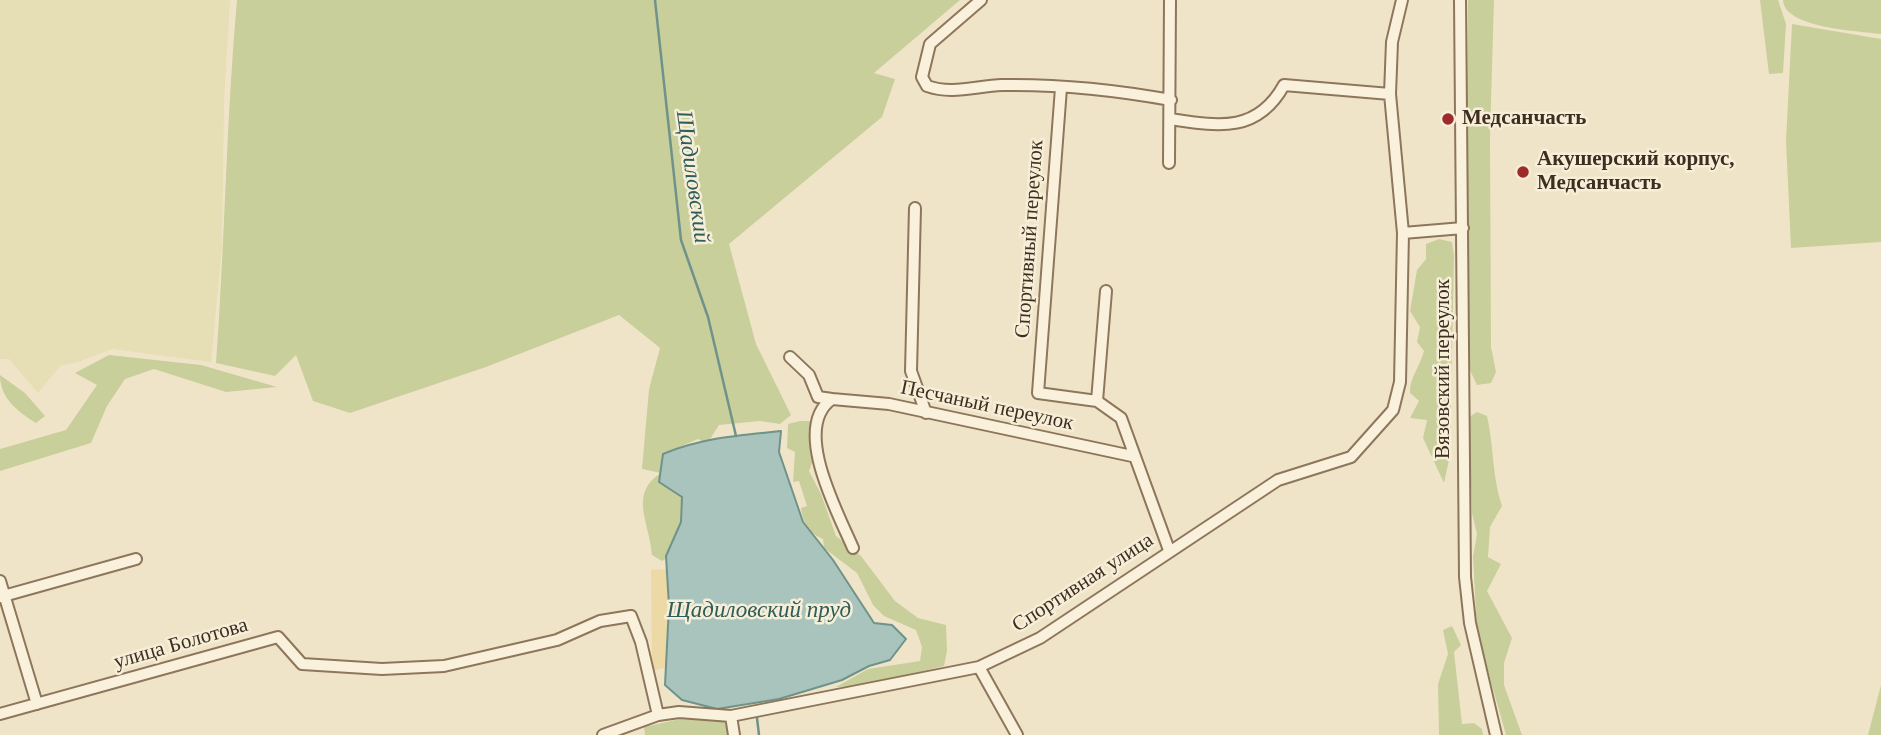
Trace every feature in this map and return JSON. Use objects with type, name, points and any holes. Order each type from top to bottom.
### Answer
[{"type":"street","points":[[981,0],[930,44],[922,77],[927,86],[938,90],[1001,85],[1113,90],[1171,100]]},
{"type":"street","points":[[1169,163],[1170,0]]},
{"type":"street","points":[[1402,0],[1392,41],[1390,93],[1403,233],[1463,228]]},
{"type":"street","name":"Вязовский переулок","points":[[1460,0],[1465,577],[1470,623],[1496,735]]},
{"type":"street","points":[[1170,119],[1226,125],[1246,121],[1264,111],[1284,85],[1390,93]]},
{"type":"street","name":"Спортивный переулок","points":[[1060,88],[1038,393],[1097,401]]},
{"type":"street","points":[[915,208],[911,371],[926,413]]},
{"type":"street","name":"Спортивная улица","points":[[603,735],[658,715],[679,712],[731,716],[979,667],[1040,638],[1278,480],[1351,457],[1393,410],[1400,382],[1403,233]]},
{"type":"street","points":[[1106,291],[1097,401],[1121,418],[1132,456],[1169,550]]},
{"type":"street","points":[[790,357],[809,375],[818,397],[832,399]]},
{"type":"street","points":[[832,399],[821,409],[814,431],[816,452],[853,548]]},
{"type":"street","name":"Песчаный переулок","points":[[832,399],[889,404],[1132,456]]},
{"type":"street","points":[[2,596],[136,559]]},
{"type":"street","points":[[0,581],[2,596],[37,704]]},
{"type":"street","name":"улица Болотова","points":[[0,714],[278,637],[302,664],[369,668],[444,666],[557,640],[600,621],[631,616],[641,642],[658,715]]},
{"type":"street","points":[[979,667],[1017,735]]},
{"type":"street","points":[[731,716],[734,735]]},
{"type":"shaded area","points":[[0,0],[230,0],[224,100],[222,246],[211,362],[112,349],[60,366],[38,393],[9,359],[0,359]]},
{"type":"green space","points":[[237,0],[960,0],[874,73],[895,79],[882,117],[729,244],[756,344],[791,415],[780,424],[760,421],[719,425],[707,444],[698,439],[677,448],[685,483],[681,550],[662,561],[652,555],[643,510],[645,490],[661,473],[642,469],[649,389],[660,348],[619,315],[486,367],[350,413],[313,401],[296,355],[275,376],[216,363]]},
{"type":"green space","points":[[1468,0],[1494,0],[1490,137],[1491,347],[1496,372],[1491,383],[1477,385],[1468,366],[1465,289],[1469,278],[1466,204]]},
{"type":"green space","points":[[1760,0],[1778,0],[1786,24],[1783,73],[1769,74]]},
{"type":"green space","points":[[1783,0],[1881,0],[1881,34],[1808,22],[1796,17],[1787,9]]},
{"type":"green space","points":[[1792,24],[1881,39],[1881,242],[1791,248],[1786,141]]},
{"type":"green space","points":[[1439,239],[1452,242],[1454,256],[1450,455],[1444,483],[1423,438],[1427,420],[1410,418],[1419,401],[1410,393],[1411,383],[1424,351],[1417,342],[1420,327],[1410,311],[1417,270],[1426,259],[1426,244]]},
{"type":"green space","points":[[109,355],[201,365],[277,387],[226,392],[154,369],[125,379],[107,406],[91,443],[0,471],[0,449],[66,430],[97,385],[75,373]]},
{"type":"green space","points":[[0,375],[25,393],[45,416],[36,423],[16,409],[3,391]]},
{"type":"green space","points":[[1477,412],[1487,416],[1496,484],[1502,506],[1490,527],[1488,557],[1501,564],[1487,591],[1512,638],[1504,663],[1504,685],[1522,735],[1506,735],[1477,632],[1473,557],[1477,534],[1472,513],[1469,417]]},
{"type":"green space","points":[[809,421],[815,427],[815,455],[809,471],[821,494],[836,536],[861,556],[895,601],[918,618],[946,625],[947,651],[944,666],[864,686],[836,687],[868,669],[920,661],[922,647],[916,630],[884,616],[873,605],[857,573],[824,548],[823,539],[810,531],[805,523],[801,508],[807,506],[799,481],[793,482],[795,452],[787,448],[788,424]]},
{"type":"green space","points":[[1452,626],[1461,645],[1454,652],[1462,724],[1474,723],[1482,729],[1483,735],[1439,735],[1438,684],[1448,654],[1443,630]]},
{"type":"green space","points":[[1881,685],[1881,735],[1868,735]]},
{"type":"green space","points":[[680,719],[723,721],[731,735],[645,735],[644,727]]},
{"type":"sand","points":[[667,569],[667,667],[652,671],[651,570]]},
{"type":"water","name":"Щадиловский пруд","points":[[781,431],[779,452],[803,522],[833,560],[874,623],[892,625],[906,639],[890,660],[869,666],[842,680],[779,699],[717,709],[682,700],[665,685],[669,606],[666,556],[681,522],[682,497],[659,482],[663,454],[706,441]]},
{"type":"waterway","name":"Щадиловский","points":[[655,0],[681,240],[708,317],[736,436]]},
{"type":"waterway","name":"Щадиловский","points":[[757,718],[759,735]]},
{"type":"place","name":"Медсанчасть","points":[[1448,119]]},
{"type":"place","name":"Акушерский корпус, Медсанчасть","points":[[1523,172]]}]
